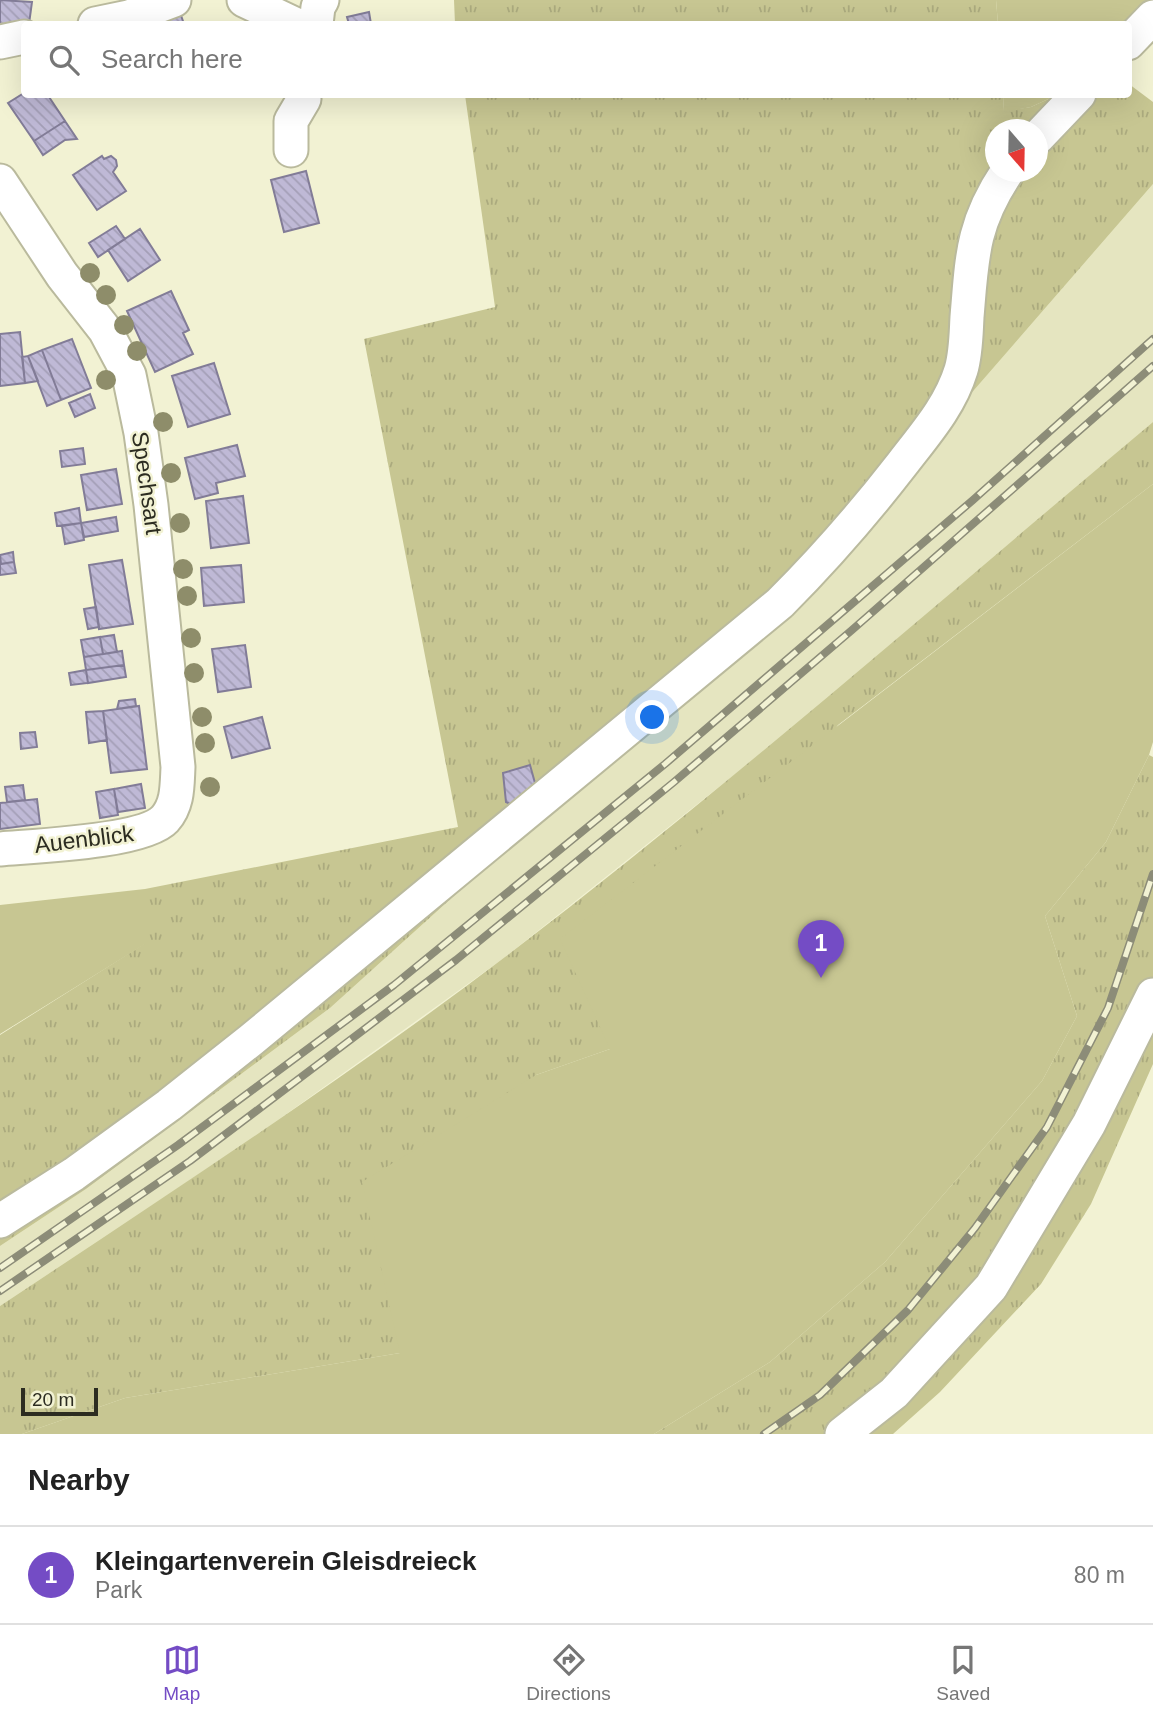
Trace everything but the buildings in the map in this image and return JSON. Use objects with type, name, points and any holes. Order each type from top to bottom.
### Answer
[{"type":"street","points":[[107,21],[174,0]]},
{"type":"street","points":[[244,0],[289,21]]},
{"type":"street","points":[[316,21],[322,0]]},
{"type":"street","points":[[1132,40],[1153,18]]},
{"type":"street","points":[[0,42],[21,38]]},
{"type":"street","points":[[291,150],[291,121],[304,98]]},
{"type":"street","points":[[1048,127],[1075,98]]},
{"type":"street","name":"Spechsart","points":[[0,181],[15,229],[62,275],[105,330],[129,375],[141,433],[151,505],[178,767],[175,803],[164,820]]},
{"type":"street","points":[[0,1221],[74,1174],[169,1105],[251,1040],[780,603],[823,560],[860,519],[951,397],[965,351],[976,235],[983,214],[1001,182]]},
{"type":"street","name":"Auenblick","points":[[0,849],[100,839],[145,831],[164,820]]},
{"type":"street","points":[[842,1434],[894,1393],[991,1287],[1089,1125],[1153,995]]},
{"type":"shaded area","points":[[1153,184],[1153,422],[783,736],[504,958],[250,1140],[0,1306],[0,1246],[86,1189],[330,1008],[592,771],[948,420]]},
{"type":"green space","points":[[454,0],[996,0],[998,21],[455,21]]},
{"type":"green space","points":[[996,0],[1153,0],[1153,26],[1132,26],[1132,21],[998,21]]},
{"type":"green space","points":[[1132,86],[1153,102],[1153,184],[948,420],[592,771],[330,1008],[86,1189],[0,1246],[0,1035],[144,944],[145,889],[458,827],[364,339],[495,307],[465,98],[1003,98],[1004,111],[1031,107],[1050,98],[1132,98]]},
{"type":"green space","points":[[1003,98],[1050,98],[1031,107],[1004,112]]},
{"type":"green space","points":[[1153,422],[1153,484],[838,725],[610,1049],[536,1075],[400,1353],[125,1398],[22,1434],[0,1434],[0,1306],[318,1092],[505,957],[670,827]]},
{"type":"green space","points":[[1153,484],[1153,742],[1106,842],[1045,916],[1077,1016],[1042,1081],[885,1262],[770,1362],[654,1434],[22,1434],[125,1398],[400,1353],[362,1182],[536,1075],[610,1049],[560,939]]},
{"type":"green space","points":[[1149,755],[1153,757],[1153,1064],[1091,1204],[1041,1284],[940,1392],[893,1434],[654,1434],[770,1362],[885,1262],[1042,1081],[1077,1016],[1045,916],[1106,842]]},
{"type":"green space","points":[[145,889],[145,944],[0,1034],[0,905]]},
{"type":"railway","points":[[0,1268],[178,1145],[394,985],[665,764],[973,500],[1153,339]]},
{"type":"railway","points":[[0,1291],[190,1161],[456,960],[674,782],[1153,366]]},
{"type":"railway","points":[[764,1434],[820,1395],[908,1310],[975,1228],[1047,1127],[1108,1008],[1153,874]]},
{"type":"place","name":"Kleingartenverein Gleisdreieck","points":[[821,978]]}]
